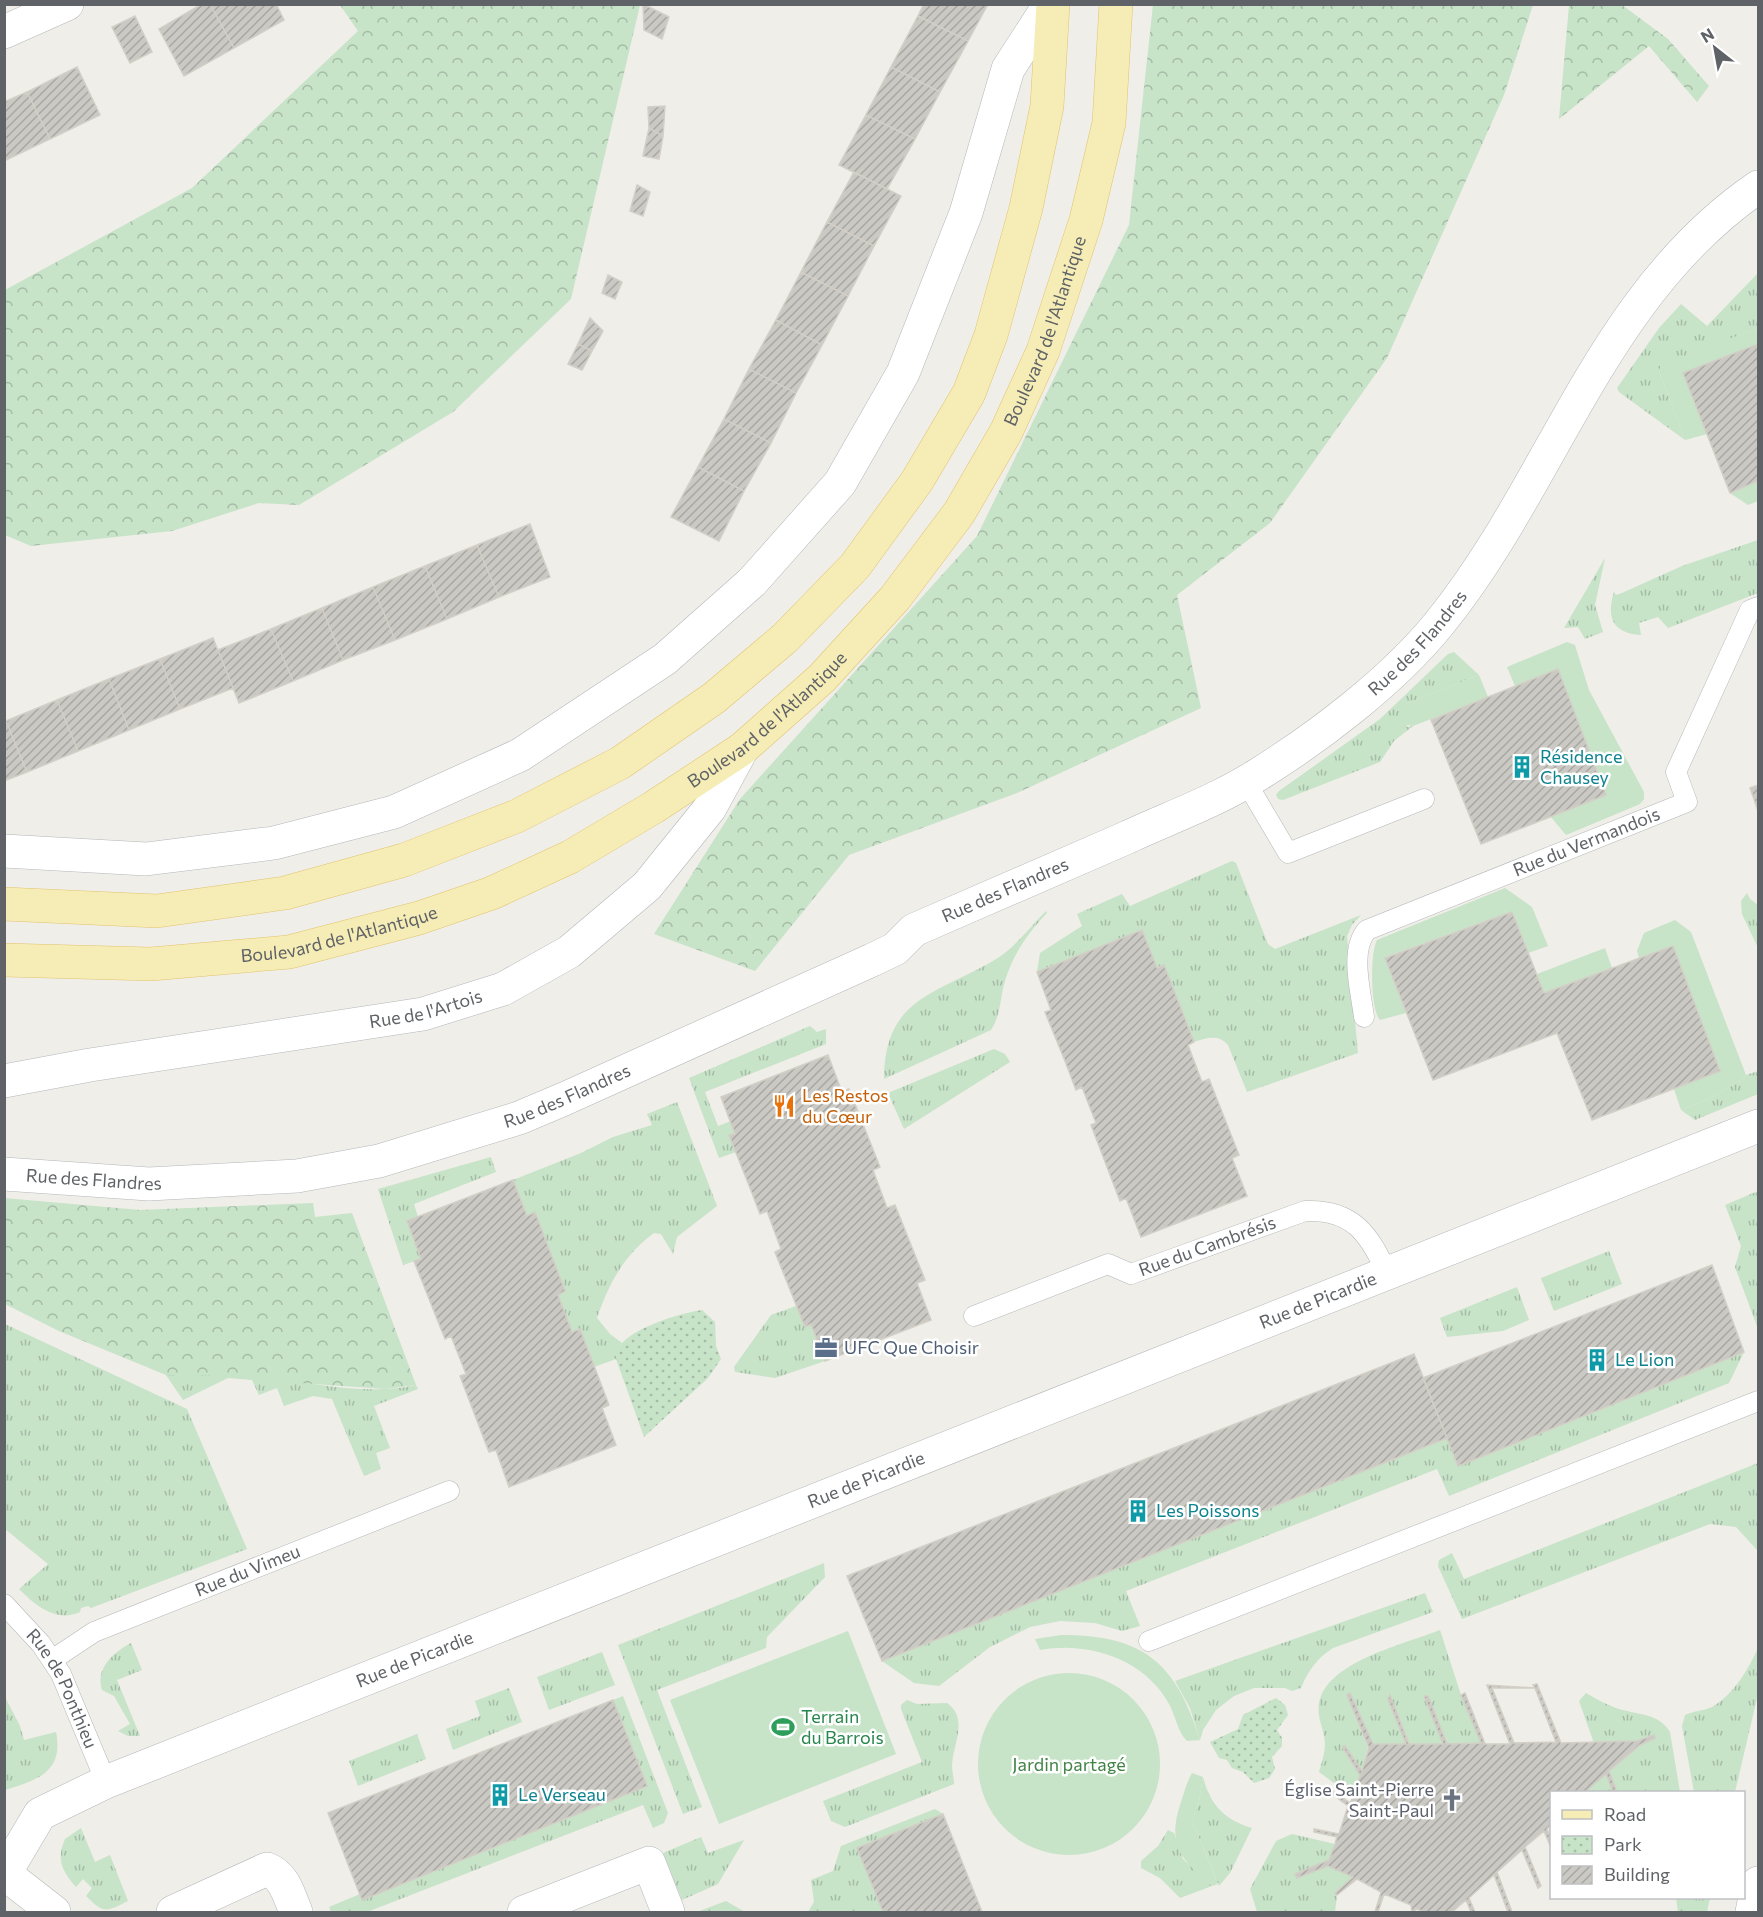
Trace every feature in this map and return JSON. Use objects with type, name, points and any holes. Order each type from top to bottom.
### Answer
[{"type":"main road","points":[[4,904],[157,911],[285,893],[404,860],[517,816],[620,763],[714,698],[785,638],[855,566],[917,481],[969,393],[991,335],[1026,207],[1047,106],[1051,4]]},
{"type":"main road","name":"Boulevard de l'Atlantique","points":[[4,960],[151,964],[289,952],[419,918],[492,893],[570,857],[654,807],[742,749],[822,678],[895,598],[959,513],[1006,432],[1042,351],[1086,220],[1109,123],[1116,4]]},
{"type":"street","points":[[4,32],[67,4]]},
{"type":"street","points":[[4,851],[146,859],[274,843],[394,812],[520,755],[666,659],[752,582],[840,483],[903,373],[966,213],[1008,69],[1051,4]]},
{"type":"street","name":"Rue des Flandres","points":[[4,1174],[149,1184],[263,1178],[342,1169],[418,1150],[519,1118],[564,1099],[896,949],[914,930],[1252,779],[1347,710],[1419,646],[1438,625],[1500,534],[1584,386],[1633,312],[1650,289],[1706,229],[1758,186]]},
{"type":"street","name":"Rue de l'Artois","points":[[4,1081],[101,1063],[423,1014],[503,989],[569,952],[646,886],[711,808],[742,749]]},
{"type":"street","name":"Rue de Picardie","points":[[5,1873],[40,1814],[106,1782],[1758,1126]]},
{"type":"street","points":[[524,1912],[649,1863],[668,1912]]},
{"type":"street","points":[[172,1912],[267,1869],[276,1873],[283,1881],[296,1912]]},
{"type":"street","points":[[5,1873],[54,1912]]},
{"type":"street","points":[[1752,1912],[1758,1883]]},
{"type":"lane","name":"Rue du Vermandois","points":[[1364,1017],[1358,954],[1359,942],[1368,930],[1687,802],[1676,772],[1750,610],[1758,607]]},
{"type":"lane","points":[[1252,779],[1288,853],[1424,799]]},
{"type":"lane","name":"Rue du Cambrésis","points":[[974,1316],[1108,1264],[1131,1274],[1305,1211],[1333,1213],[1359,1227],[1369,1238],[1387,1273]]},
{"type":"lane","points":[[1149,1641],[1758,1401]]},
{"type":"lane","name":"Rue du Vimeu","points":[[52,1660],[94,1632],[449,1491]]},
{"type":"lane","name":"Rue de Ponthieu","points":[[4,1604],[52,1660],[67,1687],[106,1782]]},
{"type":"green space","points":[[340,5],[640,5],[571,299],[453,412],[299,505],[259,503],[172,531],[31,546],[5,535],[5,290],[192,188],[358,31]]},
{"type":"green space","points":[[1153,5],[1533,5],[1504,95],[1387,358],[1270,523],[1177,595],[1201,708],[1017,793],[849,855],[755,971],[654,934],[740,799],[977,536],[1129,225]]},
{"type":"green space","points":[[1569,5],[1622,5],[1668,39],[1709,86],[1697,102],[1649,46],[1559,119]]},
{"type":"green space","points":[[1758,273],[1758,328],[1661,366],[1659,371],[1685,440],[1619,392],[1617,388],[1659,328],[1681,304],[1707,326]]},
{"type":"green space","points":[[1758,328],[1758,344],[1683,373],[1707,434],[1685,440],[1659,371],[1661,365]]},
{"type":"green space","points":[[1758,481],[1758,501],[1748,505],[1730,493]]},
{"type":"green space","points":[[1758,540],[1758,593],[1668,628],[1658,617],[1639,623],[1641,635],[1624,631],[1614,622],[1611,609],[1614,592],[1616,595],[1622,593],[1682,566]]},
{"type":"green space","points":[[1605,558],[1595,605],[1603,632],[1585,639],[1578,627],[1564,628]]},
{"type":"green space","points":[[1567,642],[1575,645],[1589,690],[1644,792],[1644,799],[1640,804],[1566,835],[1550,816],[1557,670],[1515,686],[1507,667]]},
{"type":"green space","points":[[1454,652],[1479,675],[1403,705],[1407,727],[1413,726],[1394,741],[1380,762],[1283,800],[1278,799],[1276,795],[1279,791],[1380,719],[1448,654]]},
{"type":"green space","points":[[1479,675],[1488,697],[1413,726],[1402,724],[1398,716],[1403,705]]},
{"type":"green space","points":[[1232,861],[1236,863],[1268,944],[1275,949],[1361,915],[1352,925],[1347,936],[1358,1053],[1247,1092],[1228,1045],[1216,1038],[1194,1042],[1164,965],[1157,968],[1142,930],[1037,972],[1040,953],[1082,926],[1077,914],[1122,894],[1130,906]]},
{"type":"green space","points":[[1505,888],[1532,907],[1548,946],[1528,953],[1512,912],[1385,957],[1406,1013],[1380,1020],[1374,1005],[1372,981],[1373,956],[1377,940]]},
{"type":"green space","points":[[1747,893],[1750,899],[1758,905],[1758,948],[1742,914],[1741,901]]},
{"type":"green space","points":[[1046,911],[1047,913],[1027,936],[1012,962],[1005,981],[997,1018],[991,1030],[884,1079],[887,1052],[893,1031],[903,1015],[933,992],[1001,956]]},
{"type":"green space","points":[[1675,920],[1691,932],[1746,1075],[1711,1098],[1681,1110],[1674,1089],[1720,1071],[1673,946],[1639,958],[1637,951],[1644,933]]},
{"type":"green space","points":[[1605,948],[1612,968],[1544,993],[1537,974]]},
{"type":"green space","points":[[810,1026],[817,1032],[826,1029],[826,1044],[705,1092],[718,1126],[731,1121],[735,1134],[730,1135],[736,1152],[719,1158],[689,1078]]},
{"type":"green space","points":[[994,1049],[1005,1054],[1010,1062],[904,1129],[888,1093]]},
{"type":"green space","points":[[1758,1071],[1758,1094],[1695,1120],[1681,1110],[1711,1098],[1746,1075]]},
{"type":"green space","points":[[677,1102],[717,1206],[677,1237],[673,1254],[661,1234],[654,1233],[626,1260],[612,1282],[597,1318],[610,1334],[622,1343],[616,1359],[594,1367],[572,1332],[558,1295],[565,1291],[535,1213],[527,1216],[513,1180],[581,1153],[613,1137],[652,1125],[647,1114]]},
{"type":"green space","points":[[491,1157],[496,1172],[414,1204],[418,1217],[407,1221],[421,1259],[403,1265],[378,1189]]},
{"type":"green space","points":[[1758,1191],[1758,1329],[1735,1267],[1741,1246],[1725,1205]]},
{"type":"green space","points":[[4,1198],[140,1210],[313,1203],[315,1217],[352,1213],[416,1385],[385,1389],[285,1382],[261,1376],[166,1375],[59,1331],[5,1304]]},
{"type":"green space","points":[[1609,1251],[1622,1284],[1554,1311],[1541,1278]]},
{"type":"green space","points":[[1517,1287],[1529,1320],[1503,1331],[1447,1337],[1440,1318]]},
{"type":"green space","points":[[796,1306],[805,1326],[811,1324],[825,1361],[775,1378],[735,1372],[734,1367],[771,1315]]},
{"type":"green space","points":[[702,1310],[715,1322],[716,1346],[721,1359],[708,1378],[644,1437],[616,1359],[620,1346],[630,1336],[649,1326],[672,1317]]},
{"type":"green space","points":[[5,1324],[187,1409],[247,1549],[91,1608],[88,1606],[81,1608],[80,1612],[71,1615],[46,1611],[25,1595],[19,1589],[48,1564],[5,1529]]},
{"type":"green space","points":[[1744,1352],[1729,1383],[1449,1496],[1437,1469],[1126,1591],[1140,1626],[1122,1631],[1095,1623],[1060,1621],[1030,1627],[990,1647],[939,1686],[914,1683],[882,1661],[1447,1438],[1458,1466]]},
{"type":"green space","points":[[238,1374],[359,1389],[416,1385],[418,1389],[374,1406],[390,1448],[376,1453],[381,1469],[364,1476],[332,1399],[313,1396],[284,1406],[277,1388],[259,1395],[252,1380],[228,1378],[183,1400],[166,1375]]},
{"type":"green space","points":[[1758,1463],[1758,1551],[1736,1527],[1710,1524],[1462,1619],[1438,1566],[1439,1560],[1452,1553],[1464,1579]]},
{"type":"green space","points":[[824,1563],[825,1577],[767,1637],[766,1648],[657,1690],[702,1807],[683,1814],[618,1645]]},
{"type":"green space","points":[[1425,1593],[1433,1612],[1333,1648],[1314,1665],[1301,1688],[1292,1691],[1285,1688],[1254,1688],[1234,1696],[1216,1710],[1203,1730],[1200,1740],[1190,1708],[1175,1681]]},
{"type":"green space","points":[[1440,1630],[1461,1695],[1481,1743],[1447,1745],[1428,1696],[1424,1697],[1443,1744],[1410,1745],[1390,1695],[1388,1699],[1406,1744],[1373,1744],[1350,1693],[1347,1695],[1368,1748],[1362,1771],[1345,1747],[1343,1748],[1360,1775],[1353,1797],[1319,1772],[1325,1745],[1319,1716],[1319,1704],[1324,1689],[1351,1666],[1369,1656]]},
{"type":"green space","name":"Terrain du Barrois","points":[[848,1631],[896,1754],[719,1824],[670,1700]]},
{"type":"green space","points":[[1061,1635],[1090,1636],[1114,1641],[1135,1648],[1153,1659],[1180,1691],[1191,1713],[1200,1740],[1187,1741],[1159,1688],[1130,1665],[1096,1651],[1077,1648],[1040,1650],[1035,1639]]},
{"type":"green space","points":[[131,1643],[142,1670],[117,1680],[140,1736],[128,1736],[118,1731],[130,1724],[114,1696],[102,1690],[101,1682],[101,1675],[108,1662],[118,1651]]},
{"type":"green space","points":[[1758,1648],[1758,1694],[1735,1791],[1694,1791],[1682,1726],[1685,1715],[1712,1707],[1720,1702],[1745,1673]]},
{"type":"green space","points":[[602,1652],[615,1685],[549,1710],[537,1677]]},
{"type":"green space","name":"Jardin partagé","points":[[1069,1673],[1087,1674],[1104,1680],[1120,1688],[1134,1699],[1145,1713],[1153,1729],[1159,1746],[1159,1782],[1153,1799],[1145,1815],[1134,1829],[1120,1840],[1104,1848],[1087,1854],[1069,1855],[1051,1854],[1034,1848],[1018,1840],[1004,1829],[993,1815],[985,1799],[979,1782],[978,1764],[979,1746],[985,1729],[993,1713],[1004,1699],[1018,1688],[1034,1680],[1051,1674]]},
{"type":"green space","points":[[509,1688],[522,1722],[453,1750],[446,1729],[480,1716],[475,1701]]},
{"type":"green space","points":[[1586,1693],[1616,1708],[1653,1717],[1665,1726],[1670,1732],[1680,1791],[1617,1791],[1609,1771],[1640,1745],[1655,1738],[1654,1735],[1637,1741],[1594,1743],[1579,1701]]},
{"type":"green space","points":[[623,1696],[668,1813],[664,1823],[653,1828],[643,1805],[367,1912],[331,1912],[329,1907],[360,1894],[613,1700]]},
{"type":"green space","points":[[5,1697],[20,1726],[24,1740],[56,1732],[57,1746],[56,1757],[46,1772],[28,1782],[5,1790]]},
{"type":"green space","points":[[1276,1698],[1285,1705],[1288,1715],[1277,1730],[1282,1738],[1282,1746],[1272,1757],[1275,1769],[1269,1778],[1254,1783],[1243,1772],[1232,1768],[1227,1760],[1219,1758],[1210,1742],[1238,1729],[1243,1715]]},
{"type":"green space","points":[[907,1700],[917,1704],[947,1703],[954,1709],[959,1724],[952,1765],[954,1784],[845,1827],[831,1821],[823,1801],[922,1762],[901,1709],[901,1705]]},
{"type":"green space","points":[[417,1734],[426,1759],[358,1786],[349,1761]]},
{"type":"green space","points":[[1192,1773],[1203,1777],[1199,1801],[1192,1821],[1218,1884],[1212,1886],[1185,1860],[1175,1831],[1180,1805]]},
{"type":"green space","points":[[1606,1774],[1613,1791],[1586,1791]]},
{"type":"green space","points":[[1203,1777],[1210,1796],[1220,1810],[1234,1821],[1252,1828],[1230,1873],[1219,1886],[1192,1821],[1199,1801]]},
{"type":"green space","points":[[935,1809],[943,1814],[857,1848],[883,1912],[808,1912],[814,1902],[811,1880],[833,1871],[841,1846]]},
{"type":"green space","points":[[81,1828],[95,1862],[110,1855],[128,1901],[110,1909],[101,1908],[86,1896],[92,1888],[83,1879],[76,1887],[67,1876],[61,1859],[62,1846],[65,1839]]},
{"type":"green space","points":[[1168,1830],[1174,1833],[1183,1859],[1212,1886],[1180,1898],[1160,1878],[1141,1868],[1141,1861],[1158,1846]]},
{"type":"green space","points":[[1292,1834],[1335,1844],[1329,1860],[1295,1874],[1297,1878],[1328,1866],[1353,1877],[1335,1892],[1337,1895],[1335,1912],[1257,1912],[1250,1889],[1276,1841]]},
{"type":"green space","points":[[701,1837],[708,1853],[744,1840],[718,1884],[682,1900],[663,1853]]},
{"type":"green space","points":[[1676,1899],[1710,1899],[1707,1912],[1678,1912]]},
{"type":"green space","points":[[726,1901],[745,1912],[697,1912]]},
{"type":"building","points":[[202,4],[210,4],[234,48],[184,76],[159,29]]},
{"type":"building","points":[[210,4],[276,4],[284,20],[234,48]]},
{"type":"building","points":[[643,4],[669,17],[662,39],[644,30]]},
{"type":"building","points":[[924,4],[988,4],[968,41],[918,16]]},
{"type":"building","points":[[135,16],[152,52],[130,63],[112,27]]},
{"type":"building","points":[[918,16],[968,41],[940,92],[891,67]]},
{"type":"building","points":[[77,67],[100,115],[50,139],[27,92]]},
{"type":"building","points":[[891,67],[940,92],[915,139],[866,115]]},
{"type":"building","points":[[27,92],[50,139],[4,161],[4,102]]},
{"type":"building","points":[[665,106],[663,136],[649,128],[648,107]]},
{"type":"building","points":[[866,115],[915,139],[887,189],[839,165]]},
{"type":"building","points":[[649,128],[663,136],[659,159],[643,156]]},
{"type":"building","points":[[854,172],[901,196],[874,246],[827,222]]},
{"type":"building","points":[[637,185],[650,192],[643,216],[630,211]]},
{"type":"building","points":[[827,222],[874,246],[848,296],[801,272]]},
{"type":"building","points":[[801,272],[848,296],[822,345],[776,320]]},
{"type":"building","points":[[608,275],[622,282],[615,299],[602,293]]},
{"type":"building","points":[[590,318],[603,331],[592,351],[578,344]]},
{"type":"building","points":[[776,320],[822,345],[796,393],[749,369]]},
{"type":"building","points":[[578,344],[592,351],[582,370],[568,364]]},
{"type":"building","points":[[1758,344],[1758,481],[1730,493],[1683,373]]},
{"type":"building","points":[[749,369],[796,393],[771,443],[724,419]]},
{"type":"building","points":[[724,419],[771,443],[744,491],[698,467]]},
{"type":"building","points":[[698,467],[744,491],[719,541],[671,517]]},
{"type":"building","points":[[530,524],[550,577],[499,597],[477,545]]},
{"type":"building","points":[[477,545],[499,597],[447,619],[425,566]]},
{"type":"building","points":[[425,566],[447,619],[395,640],[373,587]]},
{"type":"building","points":[[373,587],[395,640],[343,660],[322,608]]},
{"type":"building","points":[[322,608],[343,660],[293,681],[271,629]]},
{"type":"building","points":[[271,629],[293,681],[239,703],[218,650]]},
{"type":"building","points":[[213,638],[233,688],[180,709],[160,659]]},
{"type":"building","points":[[160,659],[180,709],[129,730],[109,679]]},
{"type":"building","name":"Résidence Chausey","points":[[1558,669],[1606,795],[1481,844],[1431,720]]},
{"type":"building","points":[[109,679],[129,730],[78,751],[57,700]]},
{"type":"building","points":[[57,700],[78,751],[27,772],[6,721]]},
{"type":"building","points":[[6,721],[27,772],[4,781],[4,722]]},
{"type":"building","points":[[1758,785],[1758,811],[1750,788]]},
{"type":"building","points":[[1512,912],[1544,993],[1673,946],[1720,1071],[1592,1120],[1557,1033],[1433,1080],[1385,958]]},
{"type":"building","points":[[1142,930],[1157,968],[1164,965],[1194,1042],[1188,1045],[1202,1082],[1209,1079],[1239,1155],[1232,1158],[1247,1196],[1141,1237],[1126,1198],[1120,1201],[1091,1125],[1096,1123],[1082,1087],[1076,1090],[1045,1012],[1051,1010],[1037,972]]},
{"type":"building","points":[[828,1055],[842,1092],[849,1089],[880,1167],[873,1170],[887,1208],[895,1205],[925,1280],[917,1283],[931,1320],[825,1361],[811,1324],[805,1327],[775,1252],[781,1249],[767,1211],[760,1214],[729,1135],[735,1134],[721,1097]]},
{"type":"building","points":[[513,1180],[527,1216],[535,1212],[565,1291],[558,1295],[572,1332],[580,1329],[609,1405],[602,1408],[616,1445],[509,1487],[496,1450],[489,1452],[460,1376],[466,1374],[451,1336],[445,1339],[414,1261],[421,1259],[407,1221]]},
{"type":"building","name":"Le Lion","points":[[1712,1265],[1744,1352],[1458,1466],[1423,1378]]},
{"type":"building","name":"Les Poissons","points":[[1414,1354],[1447,1438],[882,1661],[847,1576]]},
{"type":"building","name":"Église Saint-Pierre Saint-Paul","points":[[1537,1684],[1561,1743],[1637,1741],[1654,1735],[1655,1738],[1640,1745],[1609,1771],[1617,1791],[1613,1791],[1606,1774],[1586,1791],[1550,1791],[1550,1826],[1547,1829],[1550,1845],[1544,1831],[1525,1847],[1541,1886],[1538,1888],[1522,1850],[1497,1872],[1512,1912],[1508,1912],[1494,1875],[1469,1898],[1475,1912],[1471,1912],[1466,1900],[1452,1912],[1424,1912],[1415,1908],[1415,1912],[1412,1912],[1411,1905],[1384,1894],[1378,1912],[1375,1912],[1381,1892],[1357,1879],[1337,1895],[1335,1893],[1353,1877],[1328,1866],[1297,1878],[1295,1874],[1329,1860],[1335,1844],[1337,1837],[1314,1832],[1314,1829],[1339,1834],[1348,1806],[1328,1791],[1329,1788],[1350,1803],[1353,1797],[1360,1775],[1343,1748],[1345,1746],[1362,1771],[1369,1748],[1347,1695],[1350,1693],[1373,1744],[1406,1744],[1388,1699],[1390,1695],[1409,1744],[1443,1744],[1424,1696],[1428,1696],[1447,1744],[1481,1743],[1461,1695],[1465,1693],[1485,1744],[1510,1744],[1487,1685],[1535,1688],[1533,1685]],"holes":[[[1492,1688],[1535,1688],[1556,1742],[1514,1743]]]},
{"type":"building","name":"Le Verseau","points":[[613,1700],[647,1786],[362,1900],[328,1813]]},
{"type":"building","points":[[943,1814],[982,1912],[883,1912],[857,1848]]},
{"type":"place","name":"Résidence Chausey","points":[[1522,767]]},
{"type":"place","name":"Les Restos du Cœur","points":[[784,1106]]},
{"type":"place","name":"UFC Que Choisir","points":[[826,1348]]},
{"type":"place","name":"Le Lion","points":[[1597,1360]]},
{"type":"place","name":"Les Poissons","points":[[1138,1511]]},
{"type":"place","name":"Terrain du Barrois","points":[[783,1727]]},
{"type":"place","name":"Le Verseau","points":[[500,1795]]},
{"type":"place","name":"Église Saint-Pierre Saint-Paul","points":[[1452,1800]]}]
